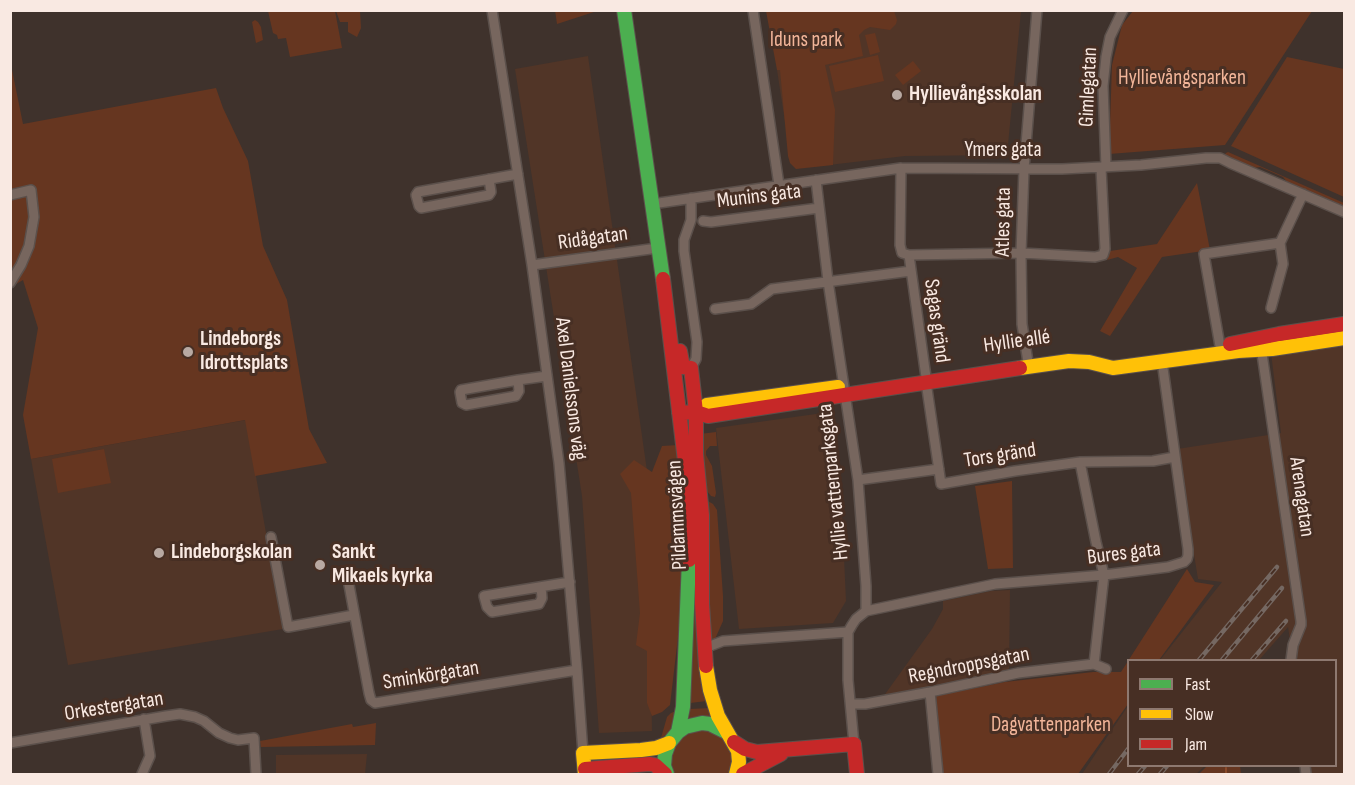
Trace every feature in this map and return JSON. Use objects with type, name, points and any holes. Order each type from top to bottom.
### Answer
[{"type":"street","name":"Axel Danielssons väg","points":[[492,10],[532,265],[559,463],[585,772]]},
{"type":"street","name":"Pildammsvägen","points":[[624,10],[666,302],[689,494],[690,543],[683,707],[665,754],[666,774]]},
{"type":"street","points":[[753,10],[779,185]]},
{"type":"street","name":"Atles gata","points":[[1028,362],[1022,324],[1021,253],[1024,169],[1037,10]]},
{"type":"street","name":"Gimlegatan","points":[[1021,253],[1095,257],[1103,255],[1105,249],[1103,86],[1110,37],[1123,10]]},
{"type":"street","name":"Ymers gata","points":[[652,204],[901,168],[1103,168],[1220,158],[1344,212]]},
{"type":"street","name":"Sagas gränd","points":[[901,168],[900,245],[902,253],[909,255],[1021,253]]},
{"type":"street","points":[[489,179],[491,192],[489,195],[421,208],[419,206],[416,195],[418,192],[489,179],[518,174]]},
{"type":"street","name":"Hyllie vattenparksgata","points":[[816,180],[828,281],[858,480],[866,611]]},
{"type":"street","points":[[10,195],[31,190],[34,217],[29,246],[21,266],[10,283]]},
{"type":"street","points":[[1271,308],[1283,264],[1280,243],[1303,194]]},
{"type":"street","points":[[691,198],[691,220],[684,240],[684,251],[697,342],[696,359],[691,368]]},
{"type":"street","name":"Munins gata","points":[[703,221],[711,222],[819,208]]},
{"type":"street","points":[[1220,346],[1204,254],[1280,243]]},
{"type":"street","name":"Ridågatan","points":[[532,265],[658,248]]},
{"type":"street","name":"Sagas gränd","points":[[909,255],[926,380]]},
{"type":"street","name":"Sagas gränd","points":[[715,309],[751,304],[772,289],[910,271]]},
{"type":"street","name":"Pildammsvägen","points":[[666,302],[674,325],[683,367],[691,368],[702,515],[702,604],[705,648],[710,690],[718,716],[738,751],[739,762],[736,774]]},
{"type":"street","name":"Hyllie allé","points":[[679,413],[696,412],[708,416],[818,400],[845,390],[1069,361],[1089,362],[1113,368],[1238,351],[1344,324]]},
{"type":"street","name":"Hyllie allé","points":[[926,380],[1028,362],[1084,355],[1113,362],[1124,362],[1220,346],[1344,338]]},
{"type":"street","name":"Arenagatan","points":[[1260,344],[1301,625],[1293,645],[1291,659]]},
{"type":"street","name":"Bures gata","points":[[866,611],[995,584],[1104,575],[1180,565],[1187,560],[1162,361]]},
{"type":"street","points":[[518,380],[519,391],[516,396],[466,405],[462,403],[461,390],[518,380],[547,376]]},
{"type":"street","name":"Tors gränd","points":[[926,380],[941,484],[1080,462]]},
{"type":"street","points":[[1094,664],[1104,575],[1080,462],[1153,461],[1175,457]]},
{"type":"street","name":"Tors gränd","points":[[858,480],[939,469]]},
{"type":"street","points":[[271,537],[288,627],[355,618],[347,574]]},
{"type":"street","points":[[541,587],[542,598],[539,604],[492,612],[487,607],[484,596],[570,582]]},
{"type":"street","points":[[857,774],[849,680],[848,633],[856,619],[866,611]]},
{"type":"street","name":"Sminkörgatan","points":[[355,618],[369,693],[371,700],[375,703],[577,670]]},
{"type":"street","points":[[705,648],[723,641],[848,633]]},
{"type":"street","name":"Regndroppsgatan","points":[[851,704],[930,693],[1018,673],[1094,664],[1106,669]]},
{"type":"street","points":[[930,693],[938,774]]},
{"type":"street","name":"Orkestergatan","points":[[10,742],[180,714],[204,721],[219,733],[230,738],[238,740],[254,738],[256,774]]},
{"type":"street","points":[[142,774],[150,756],[144,719]]},
{"type":"street","points":[[583,753],[656,748],[685,727],[702,723],[710,724],[744,749],[757,752],[854,744]]},
{"type":"street","points":[[743,774],[789,750]]},
{"type":"street","points":[[585,772],[646,763],[655,765],[666,774]]},
{"type":"shaded area","name":"Hyllievångsskolan","points":[[807,11],[1021,11],[1007,155],[905,156],[812,167],[791,161],[777,70],[804,63]]},
{"type":"shaded area","points":[[588,56],[648,478],[652,731],[599,733],[582,496],[515,69]]},
{"type":"shaded area","points":[[1344,342],[1344,774],[1309,774],[1308,767],[1337,767],[1337,659],[1293,659],[1288,627],[1260,659],[1161,659],[1222,582],[1198,579],[1177,449],[1281,433],[1271,353]]},
{"type":"shaded area","points":[[830,412],[841,491],[846,601],[833,623],[739,629],[716,428]]},
{"type":"shaded area","name":"Lindeborgskolan","points":[[246,420],[283,629],[68,665],[31,459]]},
{"type":"shaded area","points":[[1010,590],[1009,670],[883,697],[932,629],[943,609],[943,601],[991,591]]},
{"type":"shaded area","points":[[1127,707],[1127,767],[1204,767],[1196,774],[1082,774]]},
{"type":"shaded area","points":[[367,754],[365,774],[276,774],[276,755]]},
{"type":"green space","points":[[555,10],[597,10],[597,11],[557,24]]},
{"type":"green space","points":[[268,11],[335,11],[342,48],[290,57],[286,38],[278,39],[273,33]]},
{"type":"green space","points":[[336,11],[360,11],[361,28],[357,37],[348,32],[348,22],[340,22]]},
{"type":"green space","name":"Iduns park","points":[[766,11],[894,11],[897,20],[890,30],[870,27],[859,35],[863,56],[825,65],[835,110],[833,165],[796,169],[790,163],[780,70],[777,70]]},
{"type":"green space","name":"Hyllievångsparken","points":[[1133,11],[1312,11],[1225,145],[1109,154],[1112,65],[1122,25]]},
{"type":"green space","points":[[255,20],[261,27],[263,40],[256,43],[252,22]]},
{"type":"green space","points":[[875,33],[880,52],[870,55],[865,35]]},
{"type":"green space","points":[[878,55],[884,81],[835,92],[829,66]]},
{"type":"green space","points":[[1287,57],[1344,69],[1344,197],[1231,146]]},
{"type":"green space","points":[[10,60],[23,124],[216,88],[248,161],[263,246],[287,300],[309,429],[327,463],[255,476],[245,420],[31,459],[23,415],[38,328],[23,280],[11,287]]},
{"type":"green space","points":[[913,61],[921,71],[903,85],[895,75]]},
{"type":"green space","points":[[1228,152],[1344,203],[1344,208],[1287,182],[1283,177],[1224,155]]},
{"type":"green space","points":[[1197,183],[1210,250],[1162,257],[1110,336],[1100,331],[1137,268],[1118,257],[1107,260],[1110,251],[1157,244]]},
{"type":"green space","points":[[716,432],[717,446],[710,446],[706,451],[712,466],[715,497],[706,490],[700,434]]},
{"type":"green space","points":[[678,445],[684,494],[687,593],[680,620],[670,705],[662,712],[652,716],[647,703],[647,651],[636,645],[640,613],[631,493],[620,474],[634,460],[652,472],[662,446]]},
{"type":"green space","points":[[104,449],[111,483],[58,493],[52,459]]},
{"type":"green space","points":[[1012,481],[1013,568],[988,569],[975,486]]},
{"type":"green space","points":[[706,500],[717,510],[723,596],[723,621],[712,641],[708,609]]},
{"type":"green space","points":[[1187,569],[1195,582],[1214,585],[1160,659],[1130,659]]},
{"type":"green space","points":[[695,606],[697,606],[707,701],[690,703],[691,660]]},
{"type":"green space","name":"Dagvattenparken","points":[[1127,663],[1127,705],[1078,774],[942,774],[936,696],[1005,682],[1093,672],[1121,672]]},
{"type":"green space","points":[[710,708],[713,718],[703,716],[689,719],[690,709]]},
{"type":"green space","points":[[678,710],[675,724],[670,732],[661,738],[667,717]]},
{"type":"green space","points":[[376,723],[375,745],[261,747],[260,741],[352,724],[353,727]]},
{"type":"green space","points":[[708,730],[721,736],[729,745],[734,757],[731,774],[674,774],[671,760],[674,747],[683,736]]},
{"type":"green space","points":[[1206,767],[1240,767],[1241,774],[1199,774]]},
{"type":"waterway","points":[[1226,768],[1226,774]]},
{"type":"railway","points":[[1200,659],[1277,567]]},
{"type":"railway","points":[[1223,659],[1282,588]]},
{"type":"railway","points":[[1253,659],[1286,621]]},
{"type":"railway","points":[[1109,774],[1127,750]]},
{"type":"railway","points":[[1138,774],[1144,767]]},
{"type":"railway","points":[[1160,774],[1166,767]]},
{"type":"traffic: fast","points":[[624,10],[663,279]]},
{"type":"traffic: fast","points":[[678,732],[683,707],[689,560]]},
{"type":"traffic: fast","points":[[667,774],[664,766],[669,743],[685,727],[702,723],[710,724],[726,732]]},
{"type":"traffic: slow","points":[[1020,368],[1069,361],[1089,362],[1113,368],[1344,338]]},
{"type":"traffic: slow","points":[[696,412],[707,405],[838,387]]},
{"type":"traffic: slow","points":[[706,666],[718,716],[738,751],[739,762],[736,774]]},
{"type":"traffic: slow","points":[[585,774],[583,753],[641,750],[669,743]]},
{"type":"traffic: jam","points":[[663,279],[689,494],[689,560]]},
{"type":"traffic: jam","points":[[1230,344],[1344,324]]},
{"type":"traffic: jam","points":[[680,351],[683,367],[691,368],[696,412],[696,454],[702,515],[702,604],[706,666]]},
{"type":"traffic: jam","points":[[679,413],[696,412],[708,416],[1020,368]]},
{"type":"traffic: jam","points":[[734,742],[745,749],[757,752],[854,744],[857,774]]},
{"type":"traffic: jam","points":[[743,774],[781,754]]},
{"type":"traffic: jam","points":[[585,769],[650,764],[655,765],[665,774]]},
{"type":"place","name":"Hyllievångsskolan","points":[[897,95]]},
{"type":"place","name":"Lindeborgs Idrottsplats","points":[[188,352]]},
{"type":"place","name":"Lindeborgskolan","points":[[159,553]]},
{"type":"place","name":"Sankt Mikaels kyrka","points":[[320,565]]}]
